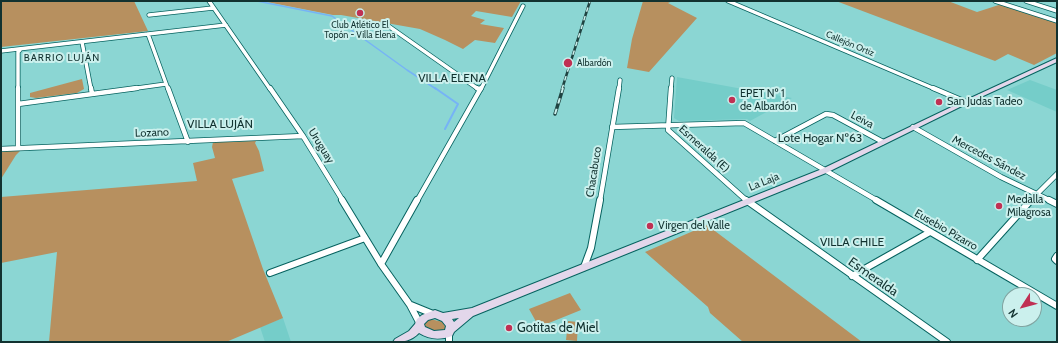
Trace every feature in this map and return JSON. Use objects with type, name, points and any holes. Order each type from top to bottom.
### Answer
[{"type":"main road","name":"La Laja","points":[[440,315],[473,312],[824,171],[913,127],[1057,60]]},
{"type":"main road","name":"La Laja","points":[[449,335],[473,312]]},
{"type":"main road","points":[[398,342],[412,334],[424,319],[440,315],[448,320],[450,324],[449,335],[442,339],[430,342],[423,338],[419,333],[420,325]]},
{"type":"street","name":"Uruguay","points":[[209,1],[303,136],[381,264],[410,305],[420,325]]},
{"type":"street","name":"Callejón Ortiz","points":[[728,1],[966,102]]},
{"type":"street","points":[[995,1],[1057,21]]},
{"type":"street","points":[[1026,1],[1057,11]]},
{"type":"street","points":[[381,264],[480,90],[523,6]]},
{"type":"street","points":[[149,16],[213,8]]},
{"type":"street","points":[[1,51],[226,25]]},
{"type":"street","points":[[387,25],[480,90]]},
{"type":"street","points":[[148,34],[188,142]]},
{"type":"street","points":[[82,42],[92,94]]},
{"type":"street","points":[[18,148],[18,52],[21,49]]},
{"type":"street","name":"Esmeralda (E)","points":[[672,78],[668,130],[748,202]]},
{"type":"street","name":"Chacabuco","points":[[584,267],[591,248],[600,203],[620,80]]},
{"type":"street","points":[[18,104],[166,84]]},
{"type":"street","name":"Leiva","points":[[775,141],[823,114],[833,115],[883,142]]},
{"type":"street","name":"Eusebio Pizarro","points":[[669,125],[744,123],[1057,306]]},
{"type":"street","points":[[612,127],[669,125]]},
{"type":"street","name":"Mercedes Sández","points":[[913,127],[977,164],[1057,204]]},
{"type":"street","name":"Lozano","points":[[1,149],[303,136]]},
{"type":"street","points":[[977,260],[1036,194],[1057,174]]},
{"type":"street","name":"Esmeralda","points":[[748,202],[947,342]]},
{"type":"street","points":[[852,276],[930,232]]},
{"type":"street","points":[[270,273],[365,238]]},
{"type":"street","points":[[1057,256],[1054,259],[1057,261]]},
{"type":"street","points":[[410,305],[423,311],[440,315]]},
{"type":"shaded area","points":[[1,1],[134,1],[148,31],[1,47]]},
{"type":"shaded area","points":[[262,1],[521,1],[512,17],[476,11],[471,16],[485,20],[480,24],[504,28],[495,43],[475,40],[463,49],[420,29],[341,15],[333,15]]},
{"type":"shaded area","points":[[643,1],[673,1],[668,3],[697,18],[649,72],[627,68],[632,39]]},
{"type":"shaded area","points":[[836,1],[948,1],[977,12],[1005,3],[1057,20],[1057,53],[1034,65],[1008,54],[995,61]]},
{"type":"shaded area","name":"EPET Nº 1 de Albardón","points":[[677,77],[792,98],[750,121],[747,119],[679,121],[674,118]]},
{"type":"shaded area","points":[[82,79],[84,89],[77,93],[36,98],[30,97],[30,93]]},
{"type":"shaded area","points":[[1030,80],[1057,90],[1057,112],[1007,90]]},
{"type":"shaded area","points":[[256,141],[255,143],[259,151],[264,171],[232,179],[263,269],[283,318],[226,342],[49,342],[57,252],[1,263],[1,197],[197,181],[193,163],[215,158],[212,147],[213,142]]},
{"type":"shaded area","points":[[21,150],[16,155],[1,179],[1,151]]},
{"type":"shaded area","points":[[707,225],[862,342],[743,342],[710,313],[708,307],[645,252]]},
{"type":"shaded area","points":[[570,293],[581,310],[539,327],[529,309]]},
{"type":"shaded area","points":[[283,318],[291,342],[265,342],[260,327]]},
{"type":"shaded area","points":[[430,319],[443,322],[446,328],[439,335],[422,326]]},
{"type":"shaded area","points":[[568,321],[578,322],[577,341],[566,340]]},
{"type":"waterway","points":[[257,1],[332,16],[436,89]]},
{"type":"waterway","points":[[435,88],[458,104],[445,129]]},
{"type":"railway","points":[[562,89],[590,1]]},
{"type":"railway","points":[[555,114],[563,88]]},
{"type":"place","name":"Club Atlético El Topón - Villa Elena","points":[[360,13]]},
{"type":"place","name":"Albardón","points":[[568,63]]},
{"type":"place","name":"EPET Nº 1 de Albardón","points":[[732,100]]},
{"type":"place","name":"San Judas Tadeo","points":[[939,102]]},
{"type":"place","name":"Medalla Milagrosa","points":[[999,206]]},
{"type":"place","name":"Virgen del Valle","points":[[650,226]]},
{"type":"place","name":"Gotitas de Miel","points":[[509,328]]},
{"type":"district","name":"BARRIO LUJÁN","points":[[62,58]]},
{"type":"district","name":"VILLA ELENA","points":[[452,78]]},
{"type":"district","name":"VILLA LUJÁN","points":[[220,124]]},
{"type":"district","name":"Lote Hogar Nº63","points":[[820,138]]},
{"type":"district","name":"VILLA CHILE","points":[[852,242]]}]
